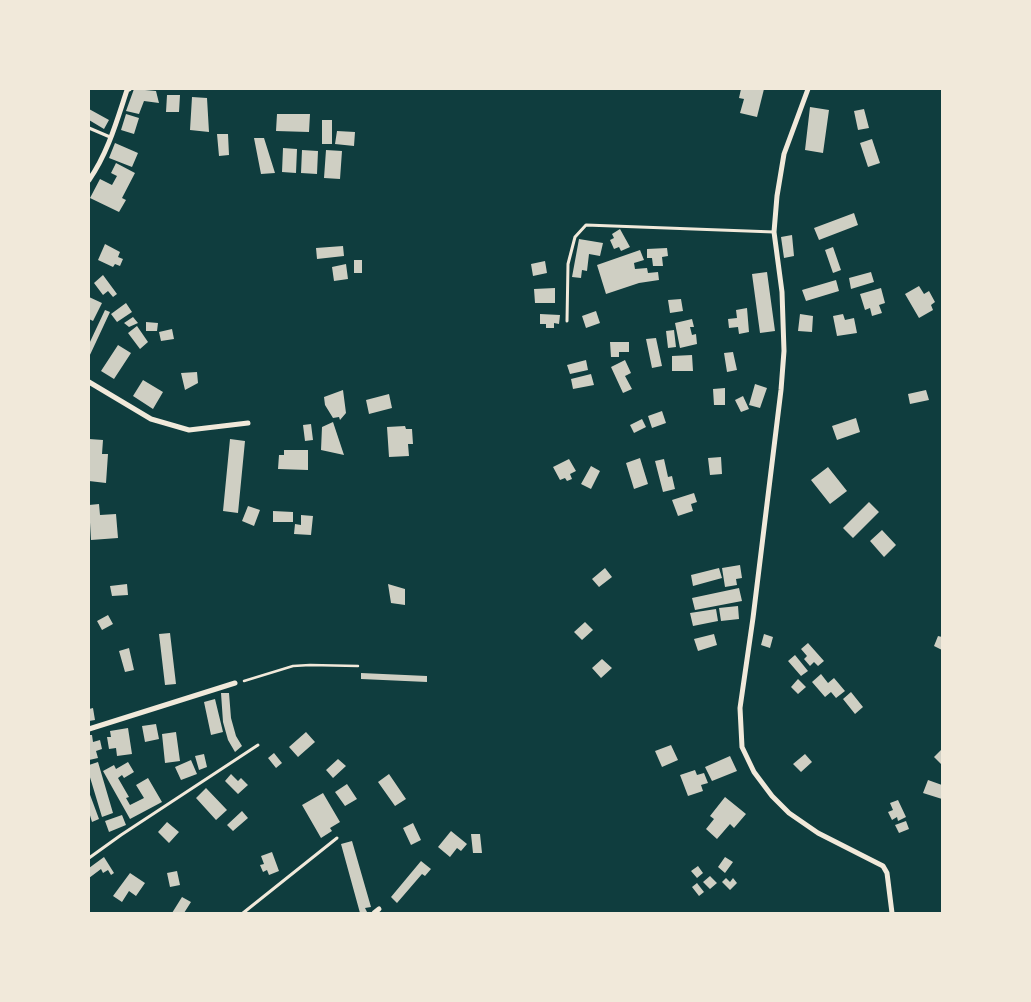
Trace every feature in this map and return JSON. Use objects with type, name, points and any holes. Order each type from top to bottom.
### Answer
[{"type":"street","points":[[89,180],[111,138],[129,89]]},
{"type":"street","points":[[808,89],[784,154],[776,196],[774,232],[782,292],[783,361],[757,588],[740,708],[742,747],[754,772],[772,796],[789,813],[818,833],[883,866],[887,872],[892,913]]},
{"type":"street","points":[[89,382],[150,419],[189,430],[248,423]]},
{"type":"street","points":[[89,729],[235,683]]},
{"type":"street","points":[[374,913],[379,909]]},
{"type":"lane","points":[[89,128],[111,138]]},
{"type":"lane","points":[[567,321],[568,264],[575,238],[586,225],[774,232]]},
{"type":"lane","points":[[89,858],[258,745]]},
{"type":"lane","points":[[243,913],[337,838]]},
{"type":"path","points":[[235,683],[293,666],[358,666]]},
{"type":"building","points":[[134,89],[156,91],[159,103],[144,101],[139,114],[126,111]]},
{"type":"building","points":[[741,89],[764,89],[757,117],[740,113],[744,99],[739,98]]},
{"type":"building","points":[[167,95],[180,95],[179,112],[166,112]]},
{"type":"building","points":[[192,97],[207,98],[209,132],[190,130]]},
{"type":"building","points":[[810,107],[829,110],[823,153],[805,150]]},
{"type":"building","points":[[89,109],[109,120],[104,129],[89,120]]},
{"type":"building","points":[[864,109],[869,128],[858,130],[854,111]]},
{"type":"building","points":[[126,114],[139,118],[134,134],[121,130]]},
{"type":"building","points":[[277,114],[310,114],[309,132],[276,131]]},
{"type":"building","points":[[322,120],[332,120],[332,144],[322,144]]},
{"type":"building","points":[[337,131],[355,132],[354,146],[335,144]]},
{"type":"building","points":[[217,134],[228,134],[229,155],[219,156]]},
{"type":"building","points":[[254,138],[264,138],[275,173],[261,174]]},
{"type":"building","points":[[872,139],[880,163],[868,167],[860,143]]},
{"type":"building","points":[[115,143],[138,153],[132,167],[109,158]]},
{"type":"building","points":[[283,148],[297,149],[296,173],[282,172]]},
{"type":"building","points":[[302,150],[318,151],[317,174],[301,173]]},
{"type":"building","points":[[326,150],[342,151],[340,179],[324,178]]},
{"type":"building","points":[[116,163],[135,173],[122,198],[126,200],[119,212],[90,198],[100,179],[112,185],[117,176],[111,173]]},
{"type":"building","points":[[854,213],[858,225],[819,240],[814,228]]},
{"type":"building","points":[[620,229],[630,247],[621,251],[619,247],[614,249],[610,240],[614,238],[612,234]]},
{"type":"building","points":[[792,235],[794,256],[784,258],[781,237]]},
{"type":"building","points":[[579,239],[603,243],[600,256],[589,254],[587,271],[582,270],[581,278],[572,277]]},
{"type":"building","points":[[105,244],[120,252],[118,257],[123,259],[120,266],[115,264],[113,267],[98,260]]},
{"type":"building","points":[[343,246],[344,256],[317,259],[316,248]]},
{"type":"building","points":[[833,247],[841,270],[833,273],[825,250]]},
{"type":"building","points":[[667,248],[668,256],[662,257],[663,266],[653,266],[652,258],[647,258],[647,249]]},
{"type":"building","points":[[640,250],[644,260],[634,263],[635,269],[647,268],[648,273],[658,272],[659,280],[639,283],[606,294],[597,265]]},
{"type":"building","points":[[354,260],[362,260],[362,273],[354,273]]},
{"type":"building","points":[[545,261],[547,273],[533,276],[531,264]]},
{"type":"building","points":[[346,264],[348,279],[334,281],[332,267]]},
{"type":"building","points":[[767,272],[775,331],[760,333],[752,274]]},
{"type":"building","points":[[871,272],[874,282],[851,289],[849,278]]},
{"type":"building","points":[[103,275],[117,294],[113,297],[108,291],[103,295],[94,283]]},
{"type":"building","points":[[836,280],[839,291],[806,301],[802,290]]},
{"type":"building","points":[[919,286],[924,294],[929,291],[935,302],[931,305],[933,310],[919,318],[905,294]]},
{"type":"building","points":[[555,288],[555,303],[535,303],[534,289]]},
{"type":"building","points":[[881,288],[885,303],[879,305],[882,313],[872,316],[870,308],[865,310],[860,294]]},
{"type":"building","points":[[89,297],[102,303],[93,321],[89,319]]},
{"type":"building","points":[[681,299],[683,311],[670,313],[668,300]]},
{"type":"building","points":[[126,303],[132,312],[117,322],[111,314]]},
{"type":"building","points":[[747,308],[749,332],[739,334],[738,327],[729,328],[728,319],[737,318],[736,310]]},
{"type":"building","points":[[105,310],[110,312],[89,357],[89,344]]},
{"type":"building","points":[[596,311],[600,323],[586,328],[582,316]]},
{"type":"building","points":[[540,314],[560,315],[559,324],[554,323],[554,328],[546,328],[546,324],[540,324]]},
{"type":"building","points":[[800,314],[813,316],[812,332],[798,331]]},
{"type":"building","points":[[843,314],[845,320],[854,318],[857,333],[837,336],[833,316]]},
{"type":"building","points":[[133,317],[138,323],[129,327],[124,323]]},
{"type":"building","points":[[692,319],[694,327],[690,327],[692,335],[696,334],[697,344],[680,348],[675,323]]},
{"type":"building","points":[[146,322],[158,323],[157,331],[146,331]]},
{"type":"building","points":[[137,326],[148,342],[140,349],[128,333]]},
{"type":"building","points":[[172,329],[174,339],[161,341],[159,332]]},
{"type":"building","points":[[674,330],[676,347],[668,348],[666,331]]},
{"type":"building","points":[[656,338],[662,366],[652,368],[646,339]]},
{"type":"building","points":[[610,342],[629,342],[629,352],[619,352],[619,357],[611,357]]},
{"type":"building","points":[[118,345],[131,353],[114,379],[101,371]]},
{"type":"building","points":[[733,352],[737,370],[727,372],[724,353]]},
{"type":"building","points":[[692,355],[693,371],[672,371],[672,356]]},
{"type":"building","points":[[586,360],[588,370],[570,374],[567,365]]},
{"type":"building","points":[[625,360],[631,373],[625,376],[632,389],[623,393],[611,367]]},
{"type":"building","points":[[197,372],[198,383],[185,390],[181,373]]},
{"type":"building","points":[[591,374],[594,385],[573,389],[571,379]]},
{"type":"building","points":[[143,380],[163,392],[153,409],[133,396]]},
{"type":"building","points":[[755,384],[767,388],[760,408],[749,405]]},
{"type":"building","points":[[725,388],[725,405],[714,405],[713,389]]},
{"type":"building","points":[[343,390],[346,413],[340,420],[339,417],[333,418],[325,405],[324,397]]},
{"type":"building","points":[[926,390],[929,400],[910,404],[908,394]]},
{"type":"building","points":[[389,394],[392,408],[369,414],[366,400]]},
{"type":"building","points":[[743,396],[749,409],[741,412],[735,400]]},
{"type":"building","points":[[662,411],[666,423],[652,428],[648,416]]},
{"type":"building","points":[[856,418],[860,432],[837,440],[832,426]]},
{"type":"building","points":[[642,419],[646,427],[634,433],[630,425]]},
{"type":"building","points":[[333,422],[344,455],[321,450],[322,427]]},
{"type":"building","points":[[311,424],[313,440],[305,441],[303,425]]},
{"type":"building","points":[[405,426],[406,429],[412,429],[413,444],[408,444],[409,456],[389,457],[387,427]]},
{"type":"building","points":[[89,439],[103,440],[102,454],[108,454],[106,483],[89,481]]},
{"type":"building","points":[[230,439],[245,441],[238,513],[223,511]]},
{"type":"building","points":[[284,450],[308,450],[308,470],[278,469],[279,455],[284,455]]},
{"type":"building","points":[[721,457],[722,474],[710,475],[708,458]]},
{"type":"building","points":[[640,458],[648,484],[634,489],[626,463]]},
{"type":"building","points":[[569,459],[576,471],[570,474],[572,479],[567,481],[565,478],[560,480],[553,467]]},
{"type":"building","points":[[664,459],[668,477],[672,476],[675,489],[663,492],[655,461]]},
{"type":"building","points":[[591,466],[600,471],[591,489],[581,484]]},
{"type":"building","points":[[828,467],[847,491],[830,504],[811,480]]},
{"type":"building","points":[[694,493],[697,502],[691,504],[693,511],[678,516],[672,500]]},
{"type":"building","points":[[869,502],[879,512],[853,538],[843,528]]},
{"type":"building","points":[[99,504],[100,515],[116,514],[118,538],[91,540],[89,505]]},
{"type":"building","points":[[248,506],[260,510],[254,526],[242,521]]},
{"type":"building","points":[[273,511],[293,512],[293,522],[273,522]]},
{"type":"building","points":[[301,515],[313,516],[311,535],[294,534],[295,524],[301,525]]},
{"type":"building","points":[[882,530],[896,545],[884,557],[870,541]]},
{"type":"building","points":[[740,565],[742,578],[736,579],[737,585],[725,587],[722,568]]},
{"type":"building","points":[[605,568],[612,577],[599,587],[592,579]]},
{"type":"building","points":[[719,568],[722,578],[693,586],[691,575]]},
{"type":"building","points":[[127,584],[128,595],[112,596],[110,586]]},
{"type":"building","points":[[388,584],[405,589],[405,605],[391,603]]},
{"type":"building","points":[[739,588],[742,601],[695,610],[692,598]]},
{"type":"building","points":[[738,606],[739,619],[721,621],[719,608]]},
{"type":"building","points":[[716,609],[718,621],[693,626],[690,613]]},
{"type":"building","points":[[108,615],[113,624],[102,630],[97,621]]},
{"type":"building","points":[[585,622],[593,630],[582,640],[574,632]]},
{"type":"building","points":[[170,633],[176,684],[165,685],[159,634]]},
{"type":"building","points":[[714,634],[717,645],[698,651],[694,639]]},
{"type":"building","points":[[764,634],[773,637],[770,648],[761,645]]},
{"type":"building","points":[[938,636],[942,637],[942,650],[934,646]]},
{"type":"building","points":[[808,643],[824,661],[818,666],[814,662],[810,666],[804,659],[807,656],[801,649]]},
{"type":"building","points":[[129,648],[134,670],[125,672],[119,651]]},
{"type":"building","points":[[795,655],[808,671],[801,676],[788,661]]},
{"type":"building","points":[[602,659],[612,668],[601,678],[592,668]]},
{"type":"building","points":[[361,673],[427,676],[427,682],[361,679]]},
{"type":"building","points":[[821,674],[828,683],[834,678],[845,691],[836,698],[831,692],[825,697],[812,682]]},
{"type":"building","points":[[798,679],[806,687],[798,694],[791,687]]},
{"type":"building","points":[[851,692],[863,707],[855,714],[843,699]]},
{"type":"building","points":[[221,693],[229,693],[231,718],[236,736],[242,746],[235,752],[228,740],[223,722]]},
{"type":"building","points":[[215,699],[223,732],[211,735],[204,702]]},
{"type":"building","points":[[93,708],[95,720],[89,721],[89,709]]},
{"type":"building","points":[[156,724],[159,739],[145,742],[142,726]]},
{"type":"building","points":[[128,728],[132,754],[117,756],[116,748],[109,749],[107,737],[111,737],[110,731]]},
{"type":"building","points":[[176,732],[180,761],[165,763],[162,734]]},
{"type":"building","points":[[306,732],[315,742],[298,757],[289,747]]},
{"type":"building","points":[[89,735],[92,735],[93,742],[100,740],[102,749],[96,751],[98,758],[89,760]]},
{"type":"building","points":[[671,745],[678,760],[662,767],[655,751]]},
{"type":"building","points":[[942,749],[942,765],[934,757]]},
{"type":"building","points":[[274,753],[282,763],[276,768],[268,758]]},
{"type":"building","points":[[204,754],[207,767],[199,770],[195,756]]},
{"type":"building","points":[[805,754],[812,762],[801,772],[793,764]]},
{"type":"building","points":[[730,756],[737,771],[712,781],[705,767]]},
{"type":"building","points":[[338,759],[346,766],[333,778],[326,770]]},
{"type":"building","points":[[191,760],[197,774],[181,780],[175,767]]},
{"type":"building","points":[[98,762],[113,813],[102,817],[89,774],[89,765]]},
{"type":"building","points":[[128,762],[134,772],[124,778],[122,775],[118,778],[129,797],[126,798],[130,805],[144,798],[136,785],[148,778],[162,802],[130,819],[103,771],[114,765],[116,769]]},
{"type":"building","points":[[695,770],[697,775],[704,773],[708,783],[701,785],[703,791],[688,796],[680,775]]},
{"type":"building","points":[[231,774],[238,781],[241,778],[248,785],[238,794],[225,781]]},
{"type":"building","points":[[389,774],[406,799],[395,806],[378,782]]},
{"type":"building","points":[[928,780],[942,785],[942,799],[923,793]]},
{"type":"building","points":[[347,784],[357,799],[345,806],[335,792]]},
{"type":"building","points":[[206,788],[227,810],[216,820],[196,798]]},
{"type":"building","points":[[89,792],[99,819],[92,822],[89,812]]},
{"type":"building","points":[[323,793],[340,822],[330,828],[332,831],[321,838],[302,805]]},
{"type":"building","points":[[725,797],[746,814],[734,828],[730,824],[717,839],[706,829],[714,819],[710,816]]},
{"type":"building","points":[[898,800],[906,817],[898,821],[897,817],[892,820],[888,812],[893,810],[890,803]]},
{"type":"building","points":[[242,811],[248,818],[233,831],[227,825]]},
{"type":"building","points":[[122,815],[126,825],[109,832],[105,821]]},
{"type":"building","points":[[906,821],[909,829],[899,833],[895,825]]},
{"type":"building","points":[[167,822],[179,832],[169,843],[158,832]]},
{"type":"building","points":[[413,823],[421,840],[411,845],[403,828]]},
{"type":"building","points":[[451,831],[467,844],[461,851],[457,848],[450,857],[438,847]]},
{"type":"building","points":[[471,834],[480,834],[482,853],[473,853]]},
{"type":"building","points":[[352,841],[371,907],[365,908],[367,912],[363,913],[360,913],[341,844]]},
{"type":"building","points":[[272,852],[279,871],[269,875],[267,870],[263,872],[260,865],[264,864],[261,856]]},
{"type":"building","points":[[104,857],[114,873],[111,875],[108,870],[103,873],[101,869],[89,878],[89,868]]},
{"type":"building","points":[[725,857],[733,862],[725,873],[718,867]]},
{"type":"building","points":[[421,861],[431,869],[425,876],[422,874],[397,903],[391,897]]},
{"type":"building","points":[[698,866],[703,873],[697,878],[691,871]]},
{"type":"building","points":[[177,871],[180,885],[170,887],[167,873]]},
{"type":"building","points":[[130,873],[145,883],[136,896],[129,891],[122,902],[113,896]]},
{"type":"building","points":[[710,876],[717,883],[710,889],[703,882]]},
{"type":"building","points":[[726,878],[730,882],[733,878],[737,883],[730,890],[722,882]]},
{"type":"building","points":[[697,883],[704,892],[699,896],[692,887]]},
{"type":"building","points":[[182,897],[191,902],[184,913],[172,913]]}]
